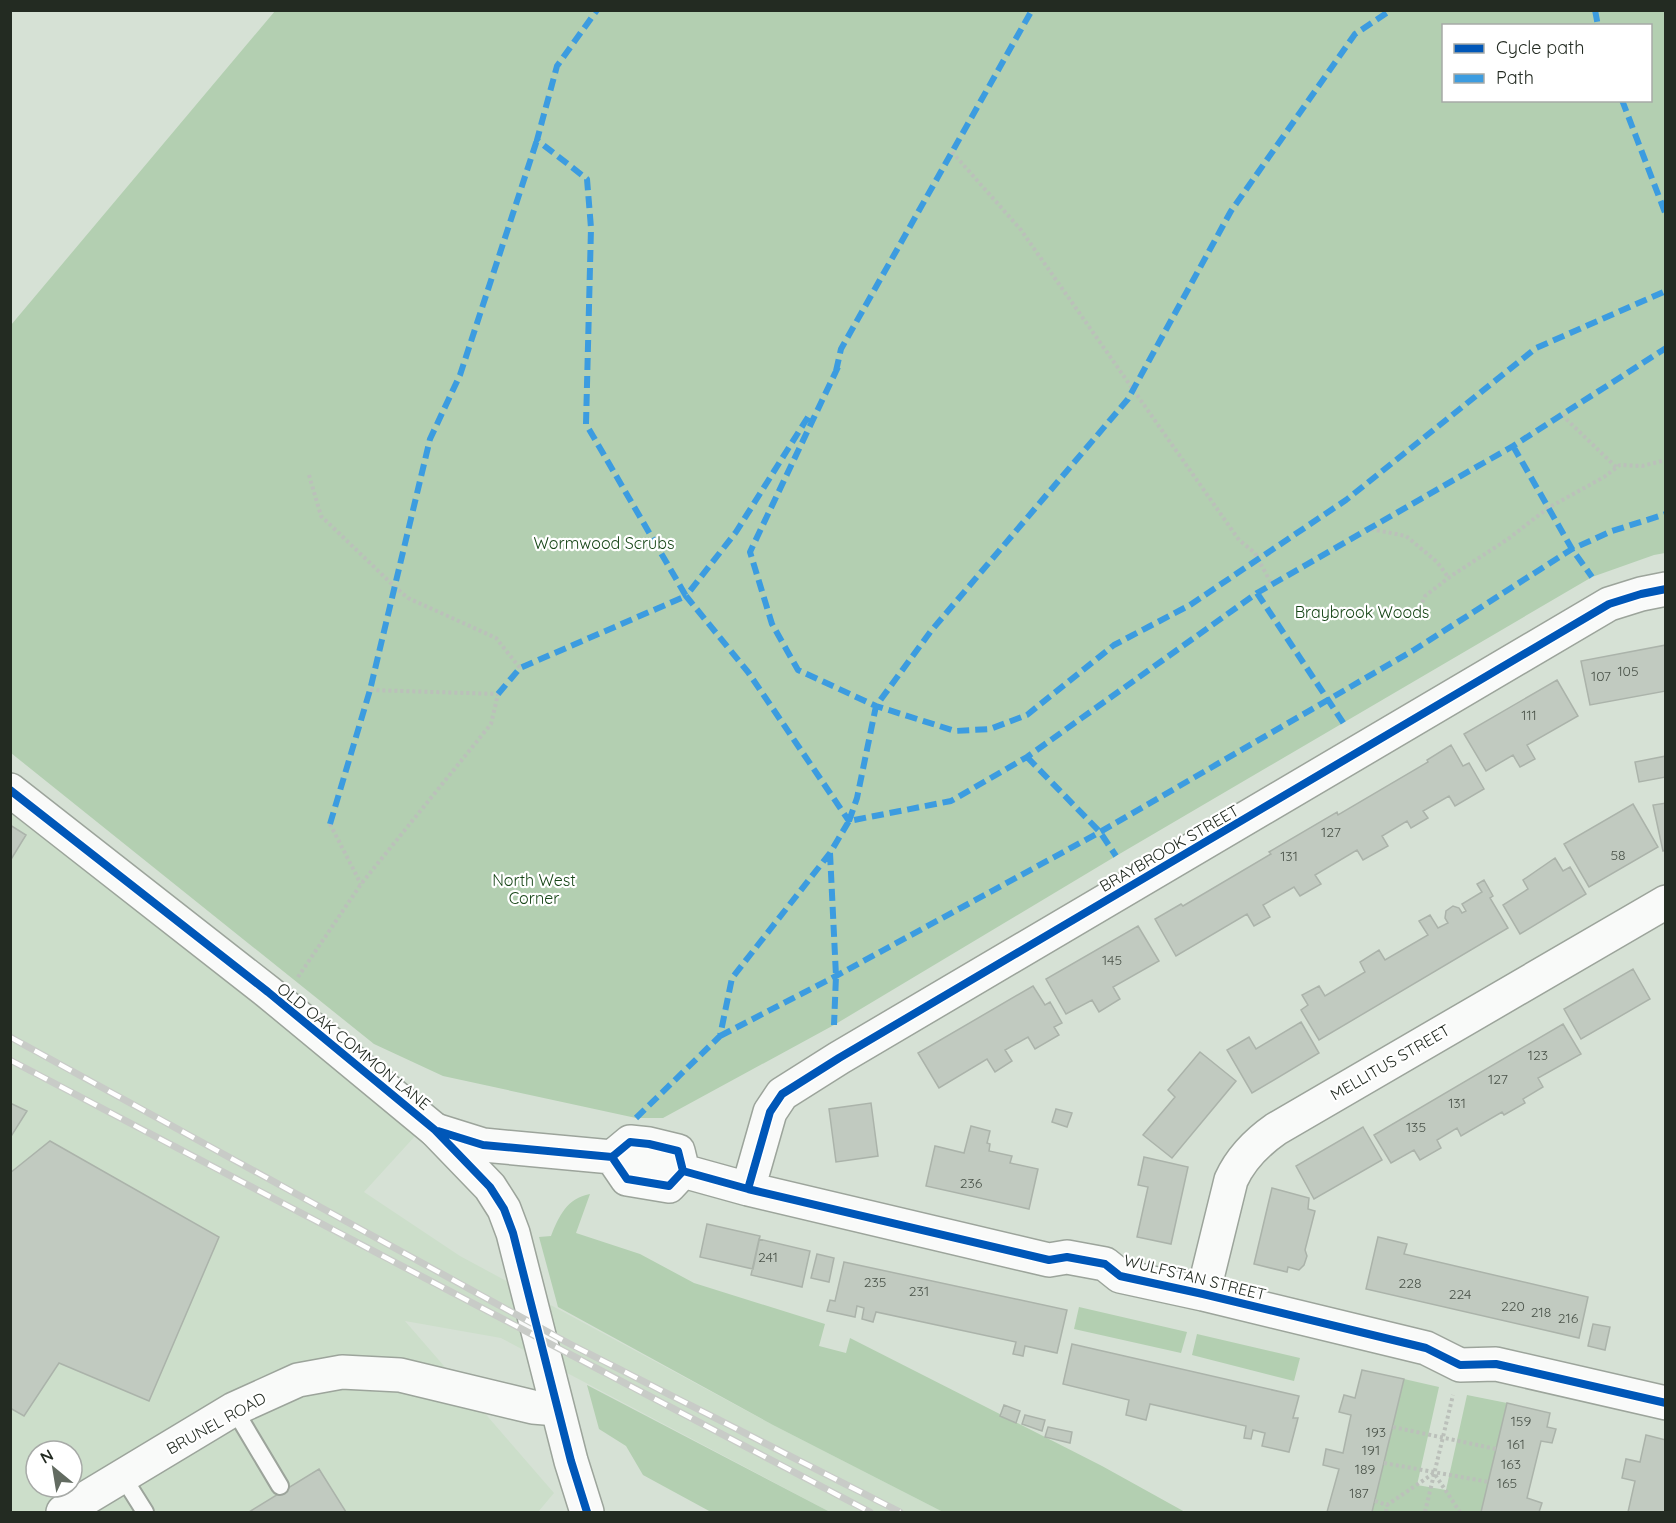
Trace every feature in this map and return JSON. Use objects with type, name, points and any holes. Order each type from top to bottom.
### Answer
[{"type":"street","name":"BRAYBROOK STREET","points":[[748,1189],[770,1112],[782,1094],[839,1058],[1610,604],[1665,589]]},
{"type":"street","name":"OLD OAK COMMON LANE","points":[[10,790],[278,1001],[435,1130],[490,1187],[504,1209],[513,1233],[557,1409],[587,1512]]},
{"type":"street","name":"MELLITUS STREET","points":[[1203,1294],[1231,1180],[1237,1167],[1259,1141],[1286,1123],[1665,902]]},
{"type":"street","name":"WULFSTAN STREET","points":[[435,1130],[483,1144],[612,1157],[627,1179],[669,1186],[683,1171],[748,1189],[1049,1260],[1067,1257],[1105,1264],[1120,1276],[1426,1348],[1460,1365],[1496,1364],[1665,1403]]},
{"type":"street","name":"BRUNEL ROAD","points":[[63,1512],[234,1409],[298,1380],[342,1372],[400,1375],[533,1407],[557,1409]]},
{"type":"lane","points":[[234,1409],[280,1486]]},
{"type":"lane","points":[[123,1477],[145,1512]]},
{"type":"path","points":[[952,152],[1021,230],[1239,540],[1258,559],[1272,585]]},
{"type":"path","points":[[1562,414],[1617,468]]},
{"type":"path","points":[[1414,619],[1425,596],[1508,539],[1548,508],[1620,465],[1642,466],[1665,460]]},
{"type":"path","points":[[309,475],[321,516],[395,587],[408,598],[496,638],[520,668]]},
{"type":"path","points":[[1371,530],[1406,536],[1437,562],[1449,578]]},
{"type":"path","points":[[278,1001],[295,982],[361,884],[491,724],[498,694],[370,690]]},
{"type":"path","points":[[330,824],[361,884]]},
{"type":"path","points":[[1425,1512],[1460,1365]]},
{"type":"path","points":[[1393,1427],[1496,1449]]},
{"type":"path","points":[[1384,1463],[1489,1482]]},
{"type":"path","points":[[1386,1512],[1387,1505],[1434,1473]]},
{"type":"path","points":[[1434,1473],[1460,1512]]},
{"type":"path","points":[[1375,1501],[1387,1505]]},
{"type":"shaded area","points":[[10,800],[416,1135],[364,1192],[460,1256],[773,1425],[943,1512],[830,1512],[501,1338],[405,1321],[554,1493],[538,1512],[11,1512]]},
{"type":"green space","name":"Wormwood Scrubs","points":[[275,11],[1665,11],[1665,553],[1592,577],[1116,856],[834,1025],[663,1118],[636,1118],[443,1076],[374,1044],[11,753],[11,325]]},
{"type":"green space","points":[[590,1194],[576,1233],[640,1254],[694,1283],[825,1324],[819,1346],[846,1353],[850,1338],[1102,1466],[1185,1512],[943,1512],[773,1425],[558,1307],[539,1237],[551,1236],[565,1209],[575,1199]]},
{"type":"green space","points":[[1079,1307],[1187,1332],[1181,1353],[1074,1329]]},
{"type":"green space","points":[[1197,1334],[1300,1358],[1294,1381],[1192,1355]]},
{"type":"green space","points":[[1404,1379],[1439,1387],[1417,1485],[1446,1490],[1467,1395],[1507,1403],[1481,1512],[1372,1512]]},
{"type":"green space","points":[[587,1385],[830,1512],[711,1512],[643,1475],[626,1446],[599,1429]]},
{"type":"building","points":[[1666,645],[1666,691],[1590,705],[1581,661]]},
{"type":"building","points":[[1557,680],[1578,716],[1527,745],[1535,759],[1520,767],[1513,755],[1486,771],[1464,734]]},
{"type":"building","points":[[1451,745],[1463,766],[1469,763],[1484,789],[1455,806],[1449,796],[1423,811],[1428,818],[1411,828],[1407,821],[1382,836],[1388,846],[1363,860],[1357,850],[1315,875],[1321,884],[1300,896],[1294,887],[1263,905],[1270,917],[1254,926],[1247,914],[1176,956],[1155,919],[1181,904],[1183,906],[1337,812],[1338,815],[1428,762],[1427,760]]},
{"type":"building","points":[[1666,756],[1666,777],[1639,782],[1635,762]]},
{"type":"building","points":[[1666,803],[1666,850],[1663,851],[1653,805]]},
{"type":"building","points":[[1633,804],[1658,847],[1589,887],[1564,844]]},
{"type":"building","points":[[10,825],[26,835],[10,861]]},
{"type":"building","points":[[1555,858],[1563,871],[1570,867],[1586,894],[1520,934],[1503,905],[1528,889],[1523,880]]},
{"type":"building","points":[[1484,880],[1493,896],[1490,898],[1508,928],[1319,1040],[1301,1010],[1308,1005],[1302,995],[1319,986],[1325,996],[1365,972],[1360,962],[1379,950],[1385,960],[1428,935],[1419,921],[1430,915],[1438,928],[1448,923],[1445,918],[1446,911],[1453,906],[1459,908],[1462,913],[1466,911],[1462,904],[1482,892],[1477,884]]},
{"type":"building","points":[[1138,926],[1159,961],[1113,987],[1120,999],[1099,1012],[1092,1000],[1066,1014],[1046,979]]},
{"type":"building","points":[[1633,969],[1650,999],[1581,1039],[1564,1009]]},
{"type":"building","points":[[1033,986],[1045,1005],[1050,1002],[1062,1023],[1054,1027],[1059,1035],[1035,1049],[1028,1037],[1005,1050],[1012,1061],[995,1072],[987,1059],[939,1088],[918,1053]]},
{"type":"building","points":[[1301,1022],[1319,1053],[1252,1093],[1227,1050],[1249,1037],[1256,1049]]},
{"type":"building","points":[[1563,1024],[1581,1054],[1538,1078],[1543,1087],[1523,1099],[1525,1103],[1504,1115],[1502,1112],[1461,1136],[1457,1128],[1437,1140],[1441,1148],[1420,1160],[1414,1150],[1391,1163],[1374,1135]]},
{"type":"building","points":[[1200,1052],[1236,1081],[1172,1158],[1143,1135],[1175,1097],[1168,1090]]},
{"type":"building","points":[[10,1103],[27,1111],[10,1138]]},
{"type":"building","points":[[871,1103],[878,1156],[836,1162],[829,1109]]},
{"type":"building","points":[[1056,1109],[1072,1113],[1067,1127],[1052,1122]]},
{"type":"building","points":[[971,1126],[990,1131],[987,1143],[990,1144],[989,1151],[1012,1156],[1010,1163],[1038,1169],[1029,1209],[926,1186],[935,1146],[964,1153]]},
{"type":"building","points":[[1363,1127],[1382,1160],[1314,1199],[1296,1166]]},
{"type":"building","points":[[50,1141],[219,1237],[149,1401],[59,1363],[24,1416],[10,1408],[10,1173]]},
{"type":"building","points":[[1144,1157],[1188,1167],[1171,1244],[1137,1237],[1148,1187],[1138,1185]]},
{"type":"building","points":[[1272,1188],[1309,1198],[1308,1209],[1315,1211],[1305,1250],[1307,1256],[1304,1265],[1299,1270],[1288,1267],[1287,1272],[1254,1264]]},
{"type":"building","points":[[707,1224],[760,1236],[753,1269],[700,1257]]},
{"type":"building","points":[[1378,1237],[1407,1244],[1404,1254],[1588,1297],[1579,1338],[1366,1289]]},
{"type":"building","points":[[759,1239],[810,1251],[802,1287],[751,1275]]},
{"type":"building","points":[[817,1254],[834,1258],[829,1282],[811,1278]]},
{"type":"building","points":[[844,1262],[1067,1310],[1057,1353],[1025,1346],[1023,1356],[1013,1354],[1016,1342],[876,1312],[873,1322],[862,1319],[864,1308],[857,1306],[855,1317],[827,1311],[830,1300],[835,1301]]},
{"type":"building","points":[[1593,1324],[1610,1327],[1605,1350],[1588,1346]]},
{"type":"building","points":[[1072,1344],[1299,1396],[1293,1418],[1298,1418],[1289,1452],[1262,1446],[1265,1433],[1253,1430],[1251,1439],[1244,1438],[1246,1426],[1150,1404],[1146,1420],[1126,1415],[1129,1400],[1063,1384]]},
{"type":"building","points":[[1362,1370],[1404,1379],[1372,1512],[1327,1512],[1339,1469],[1323,1465],[1326,1449],[1343,1453],[1351,1415],[1339,1412],[1344,1395],[1355,1398]]},
{"type":"building","points":[[1507,1403],[1550,1413],[1547,1427],[1556,1429],[1552,1443],[1541,1441],[1527,1498],[1542,1503],[1539,1512],[1481,1512]]},
{"type":"building","points":[[1004,1405],[1020,1411],[1016,1423],[1000,1416]]},
{"type":"building","points":[[1025,1415],[1045,1420],[1042,1431],[1022,1424]]},
{"type":"building","points":[[1048,1427],[1072,1432],[1070,1443],[1045,1437]]},
{"type":"building","points":[[1646,1435],[1666,1440],[1666,1512],[1628,1512],[1635,1481],[1622,1478],[1626,1459],[1640,1462]]},
{"type":"building","points":[[319,1469],[346,1512],[249,1512]]},
{"type":"railway","points":[[10,1037],[568,1343],[900,1512]]},
{"type":"railway","points":[[10,1060],[870,1512]]},
{"type":"marked path","points":[[498,694],[520,668],[686,596],[586,424],[591,228],[587,179],[537,140],[557,66],[597,10]]},
{"type":"marked path","points":[[836,371],[841,349],[1032,10]]},
{"type":"marked path","points":[[849,821],[857,798],[876,706],[931,631],[1128,399],[1231,211],[1355,34],[1391,10]]},
{"type":"marked path","points":[[1595,10],[1598,24]]},
{"type":"marked path","points":[[1623,102],[1666,215]]},
{"type":"marked path","points":[[330,824],[370,690],[430,439],[460,375],[537,140]]},
{"type":"marked path","points":[[838,367],[750,552],[772,624],[798,670],[876,706],[955,731],[990,729],[1027,715],[1114,645],[1190,605],[1346,500],[1536,348],[1666,291]]},
{"type":"marked path","points":[[636,1118],[720,1036],[732,978],[830,853],[849,821],[951,801],[1027,757],[1257,593],[1513,446],[1666,348]]},
{"type":"marked path","points":[[808,417],[736,532],[686,596],[748,672],[849,821]]},
{"type":"marked path","points":[[1513,446],[1572,549],[1592,577]]},
{"type":"marked path","points":[[720,1036],[836,976],[1100,832],[1414,650],[1572,549],[1612,531],[1666,514]]},
{"type":"marked path","points":[[1257,593],[1344,724]]},
{"type":"marked path","points":[[1027,757],[1100,832],[1116,856]]},
{"type":"marked path","points":[[830,853],[836,976],[834,1025]]},
{"type":"cycle path","points":[[748,1189],[770,1112],[782,1094],[839,1058],[1609,604],[1666,589]]},
{"type":"cycle path","points":[[10,790],[268,992],[435,1130],[490,1187],[504,1209],[513,1233],[571,1461],[587,1512]]},
{"type":"cycle path","points":[[438,1131],[483,1145],[612,1157],[630,1142],[649,1144],[678,1151],[683,1171]]},
{"type":"cycle path","points":[[612,1157],[627,1179],[669,1186],[683,1171]]},
{"type":"cycle path","points":[[683,1171],[748,1189],[1049,1260],[1067,1257],[1105,1264],[1120,1276],[1426,1348],[1460,1365],[1496,1364],[1666,1403]]},
{"type":"park label","name":"Braybrook Woods","points":[[1362,612]]},
{"type":"park label","name":"North West Corner","points":[[534,889]]}]
